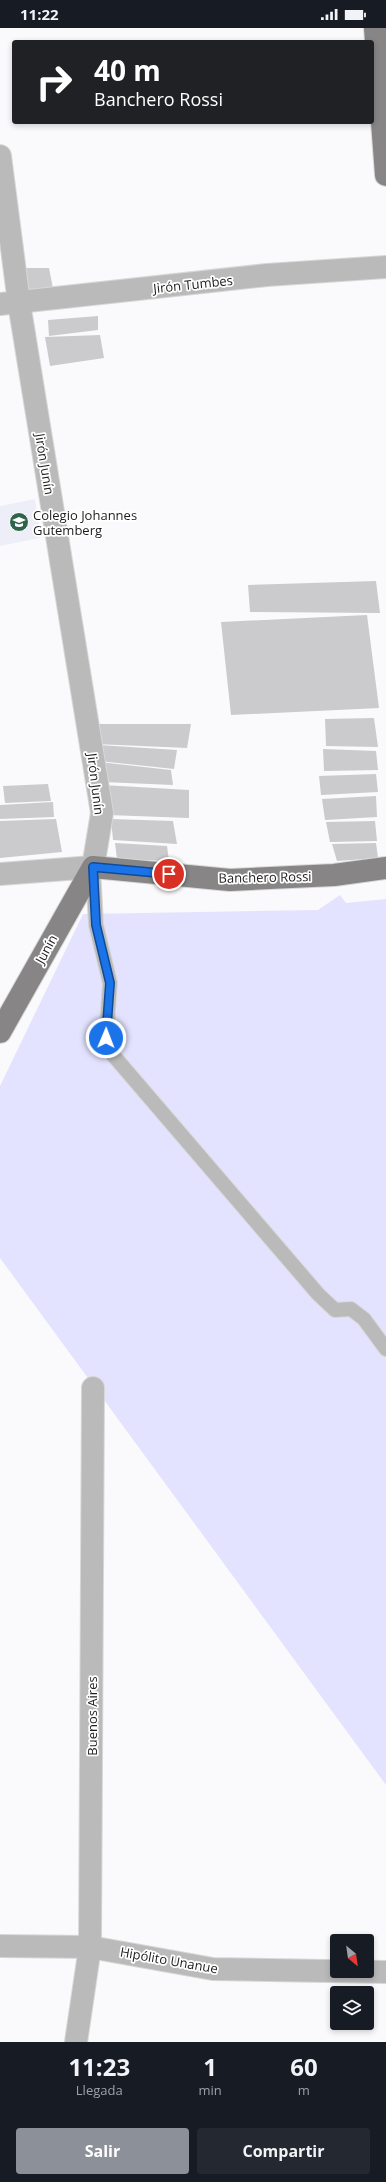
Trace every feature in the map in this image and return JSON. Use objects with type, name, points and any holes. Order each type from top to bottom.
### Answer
[{"type":"main road","points":[[375,28],[386,175]]},
{"type":"main road","name":"Banchero Rossi","points":[[93,867],[230,880],[334,875],[386,868]]},
{"type":"main road","name":"Junín","points":[[0,1032],[93,867]]},
{"type":"street","name":"Jirón Junín","points":[[0,156],[9,304],[102,813],[93,867]]},
{"type":"street","name":"Jirón Tumbes","points":[[9,304],[268,276],[386,267]]},
{"type":"street","name":"Banchero Rossi","points":[[0,874],[93,867]]},
{"type":"street","name":"Buenos Aires","points":[[76,2042],[90,1947],[93,1388]]},
{"type":"street","name":"Hipólito Unanue","points":[[0,1946],[90,1947],[213,1969],[386,1972]]},
{"type":"lane","points":[[93,867],[96,925],[110,983],[106,1038],[113,1055],[318,1294],[335,1310],[351,1309],[364,1319],[386,1349]]},
{"type":"shaded area","name":"Colegio Johannes Gutemberg","points":[[35,499],[40,538],[0,546],[0,506]]},
{"type":"shaded area","points":[[340,895],[346,903],[386,899],[386,1785],[0,1258],[0,1086],[83,914],[318,910]]},
{"type":"building","points":[[24,268],[49,268],[54,293],[25,291]]},
{"type":"building","points":[[98,316],[98,330],[49,336],[48,320]]},
{"type":"building","points":[[100,335],[104,358],[50,366],[45,337]]},
{"type":"building","points":[[376,581],[380,613],[250,612],[248,585]]},
{"type":"building","points":[[367,615],[379,708],[231,715],[221,622]]},
{"type":"building","points":[[374,718],[378,747],[326,746],[325,719]]},
{"type":"building","points":[[93,724],[191,724],[187,748],[95,744]]},
{"type":"building","points":[[99,745],[177,750],[174,769],[99,761]]},
{"type":"building","points":[[323,749],[376,751],[378,770],[324,771]]},
{"type":"building","points":[[99,762],[171,770],[173,785],[103,782]]},
{"type":"building","points":[[376,774],[378,792],[321,795],[319,776]]},
{"type":"building","points":[[48,784],[51,801],[5,803],[3,786]]},
{"type":"building","points":[[103,785],[189,790],[189,818],[108,815]]},
{"type":"building","points":[[376,796],[377,817],[325,820],[322,799]]},
{"type":"building","points":[[53,802],[54,817],[0,819],[0,805]]},
{"type":"building","points":[[56,819],[62,852],[0,858],[0,821]]},
{"type":"building","points":[[111,819],[173,821],[177,844],[113,840]]},
{"type":"building","points":[[375,821],[377,841],[330,842],[326,822]]},
{"type":"building","points":[[115,843],[167,846],[169,861],[117,859]]},
{"type":"building","points":[[376,843],[378,858],[337,861],[332,844]]},
{"type":"place","name":"Colegio Johannes Gutemberg","points":[[19,522]]},
{"type":"route","points":[[106,1038],[106,1014],[110,983],[101,953],[96,925],[96,900],[93,867],[169,874]]}]
